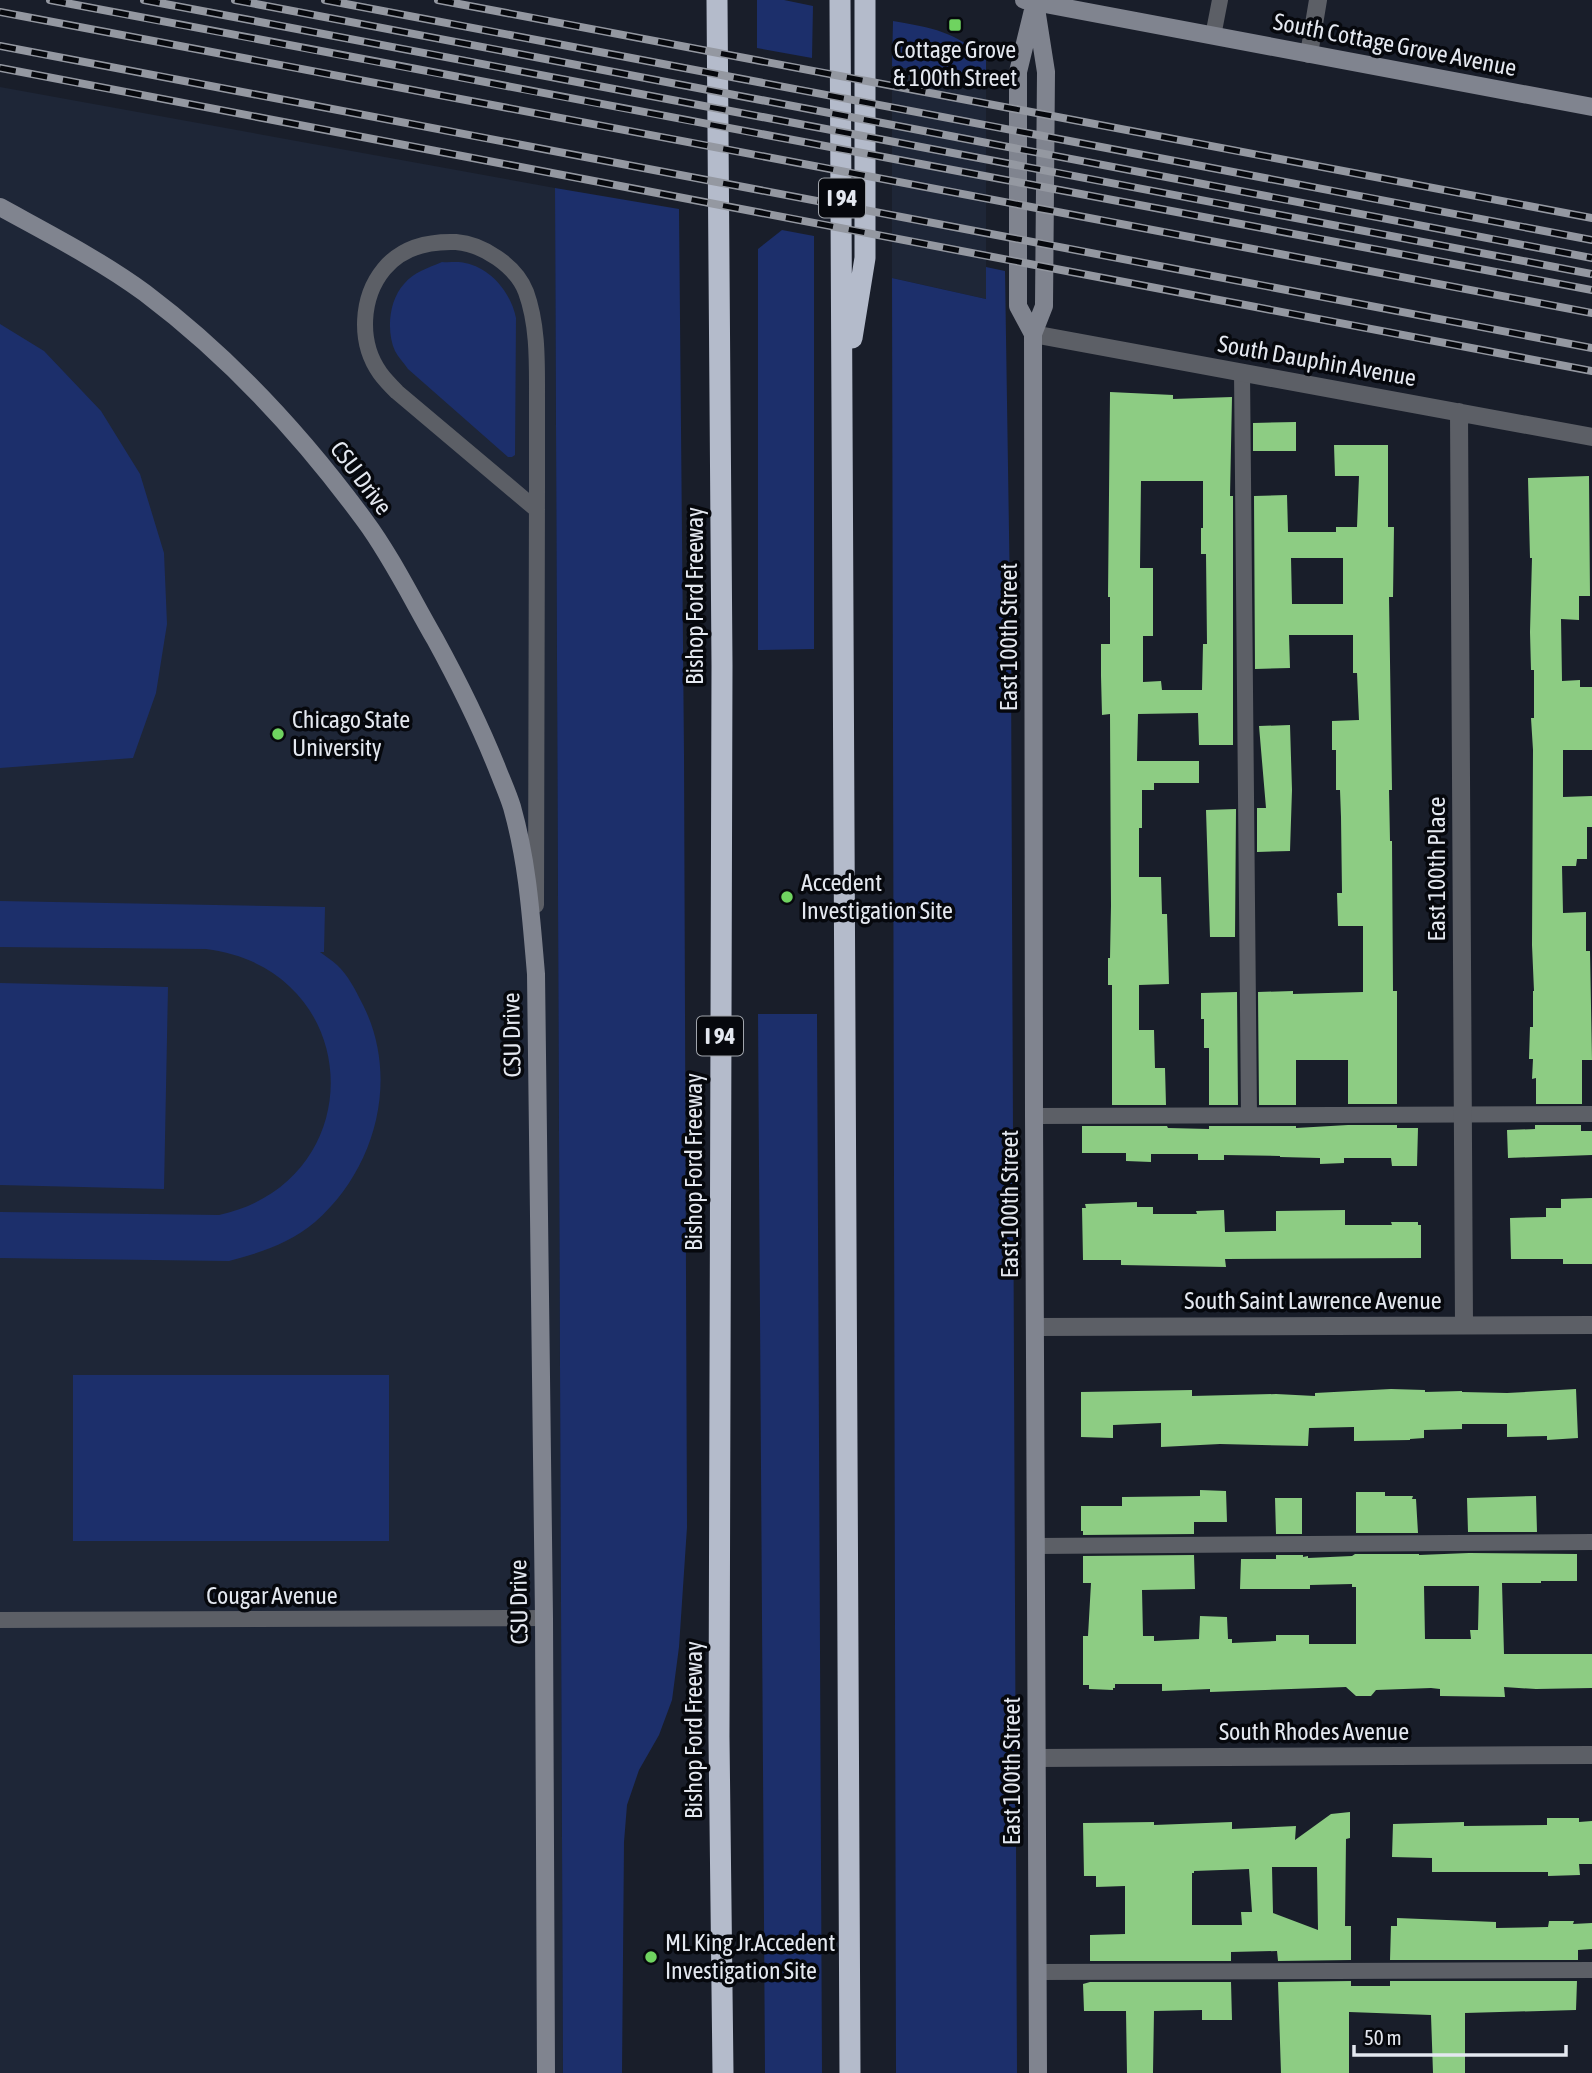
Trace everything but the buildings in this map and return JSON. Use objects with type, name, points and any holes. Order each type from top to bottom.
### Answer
[{"type":"highway","name":"Bishop Ford Freeway","points":[[717,0],[722,665],[719,1737],[723,2073]]},
{"type":"highway","name":"I 94","points":[[840,0],[850,2073]]},
{"type":"highway","points":[[843,396],[865,258],[865,0]]},
{"type":"street","points":[[1309,54],[1318,0]]},
{"type":"street","name":"South Cottage Grove Avenue","points":[[1030,1],[1592,107]]},
{"type":"street","name":"East 100th Street","points":[[1030,1],[1018,72],[1018,306],[1033,334]]},
{"type":"street","name":"East 100th Street","points":[[1030,1],[1046,72],[1044,306],[1033,334],[1038,2073]]},
{"type":"street","name":"CSU Drive","points":[[0,207],[72,246],[144,292],[207,344],[263,397],[311,452],[366,523],[450,667],[485,738],[509,799],[528,877],[536,974],[544,1618],[546,2073]]},
{"type":"street","name":"South Dauphin Avenue","points":[[1033,334],[1592,437]]},
{"type":"street","name":"East 100th Place","points":[[1459,412],[1464,1325]]},
{"type":"street","name":"South Saint Lawrence Avenue","points":[[1035,1326],[1592,1325]]},
{"type":"street","name":"South Rhodes Avenue","points":[[1037,1758],[1592,1755]]},
{"type":"lane","points":[[1213,36],[1220,0]]},
{"type":"lane","points":[[536,974],[537,510],[537,350],[533,318],[526,290],[510,266],[488,253],[462,243],[438,242],[413,248],[391,261],[377,278],[368,300],[365,326],[370,351],[379,371],[397,393],[537,510]]},
{"type":"lane","points":[[1242,372],[1249,1115]]},
{"type":"lane","points":[[1034,1116],[1592,1114]]},
{"type":"lane","points":[[1036,1546],[1592,1542]]},
{"type":"lane","name":"Cougar Avenue","points":[[0,1620],[544,1618]]},
{"type":"lane","points":[[1038,1972],[1592,1970]]},
{"type":"shaded area","points":[[757,0],[784,0],[813,6],[812,58],[757,48]]},
{"type":"shaded area","points":[[893,21],[932,29],[964,42],[986,59],[986,82],[892,66]]},
{"type":"shaded area","points":[[892,66],[986,82],[986,299],[892,278]]},
{"type":"shaded area","name":"Chicago State University","points":[[0,87],[555,188],[563,2073],[0,2073]]},
{"type":"shaded area","points":[[555,188],[679,209],[687,1527],[679,1647],[672,1700],[659,1735],[639,1770],[627,1805],[624,1842],[622,2073],[563,2073]]},
{"type":"shaded area","points":[[782,230],[814,236],[814,649],[758,650],[758,249]]},
{"type":"shaded area","points":[[442,262],[462,262],[483,270],[498,283],[510,300],[516,318],[515,455],[512,457],[508,457],[408,369],[392,343],[392,307],[399,291],[412,276]]},
{"type":"shaded area","points":[[986,267],[1005,271],[1011,662],[1017,2073],[896,2073],[892,278],[986,299]]},
{"type":"shaded area","points":[[0,324],[44,351],[101,411],[140,474],[164,553],[167,624],[156,693],[133,758],[0,768]]},
{"type":"shaded area","points":[[0,901],[325,907],[324,952],[320,952],[341,969],[355,989],[374,1033],[380,1062],[376,1121],[367,1149],[336,1200],[315,1222],[295,1236],[263,1251],[229,1261],[0,1258],[0,1212],[219,1215],[270,1195],[305,1162],[325,1121],[331,1077],[321,1033],[297,994],[259,965],[206,949],[0,947]]},
{"type":"shaded area","points":[[0,983],[168,987],[164,1189],[0,1185]]},
{"type":"shaded area","points":[[758,1014],[817,1014],[822,2073],[765,2073]]},
{"type":"shaded area","points":[[73,1375],[389,1375],[389,1541],[73,1541]]},
{"type":"railway","points":[[50,0],[1592,290]]},
{"type":"railway","points":[[144,0],[1592,274]]},
{"type":"railway","points":[[235,0],[1592,258]]},
{"type":"railway","points":[[325,0],[1592,240]]},
{"type":"railway","points":[[438,0],[1592,218]]},
{"type":"railway","points":[[0,12],[1592,313]]},
{"type":"railway","points":[[0,46],[1592,348]]},
{"type":"railway","points":[[0,68],[1592,371]]},
{"type":"place","name":"Cottage Grove & 100th Street","points":[[955,25]]},
{"type":"place","name":"Chicago State University","points":[[278,734]]},
{"type":"place","name":"Accedent Investigation Site","points":[[787,897]]},
{"type":"place","name":"ML King Jr.Accedent Investigation Site","points":[[651,1957]]}]
